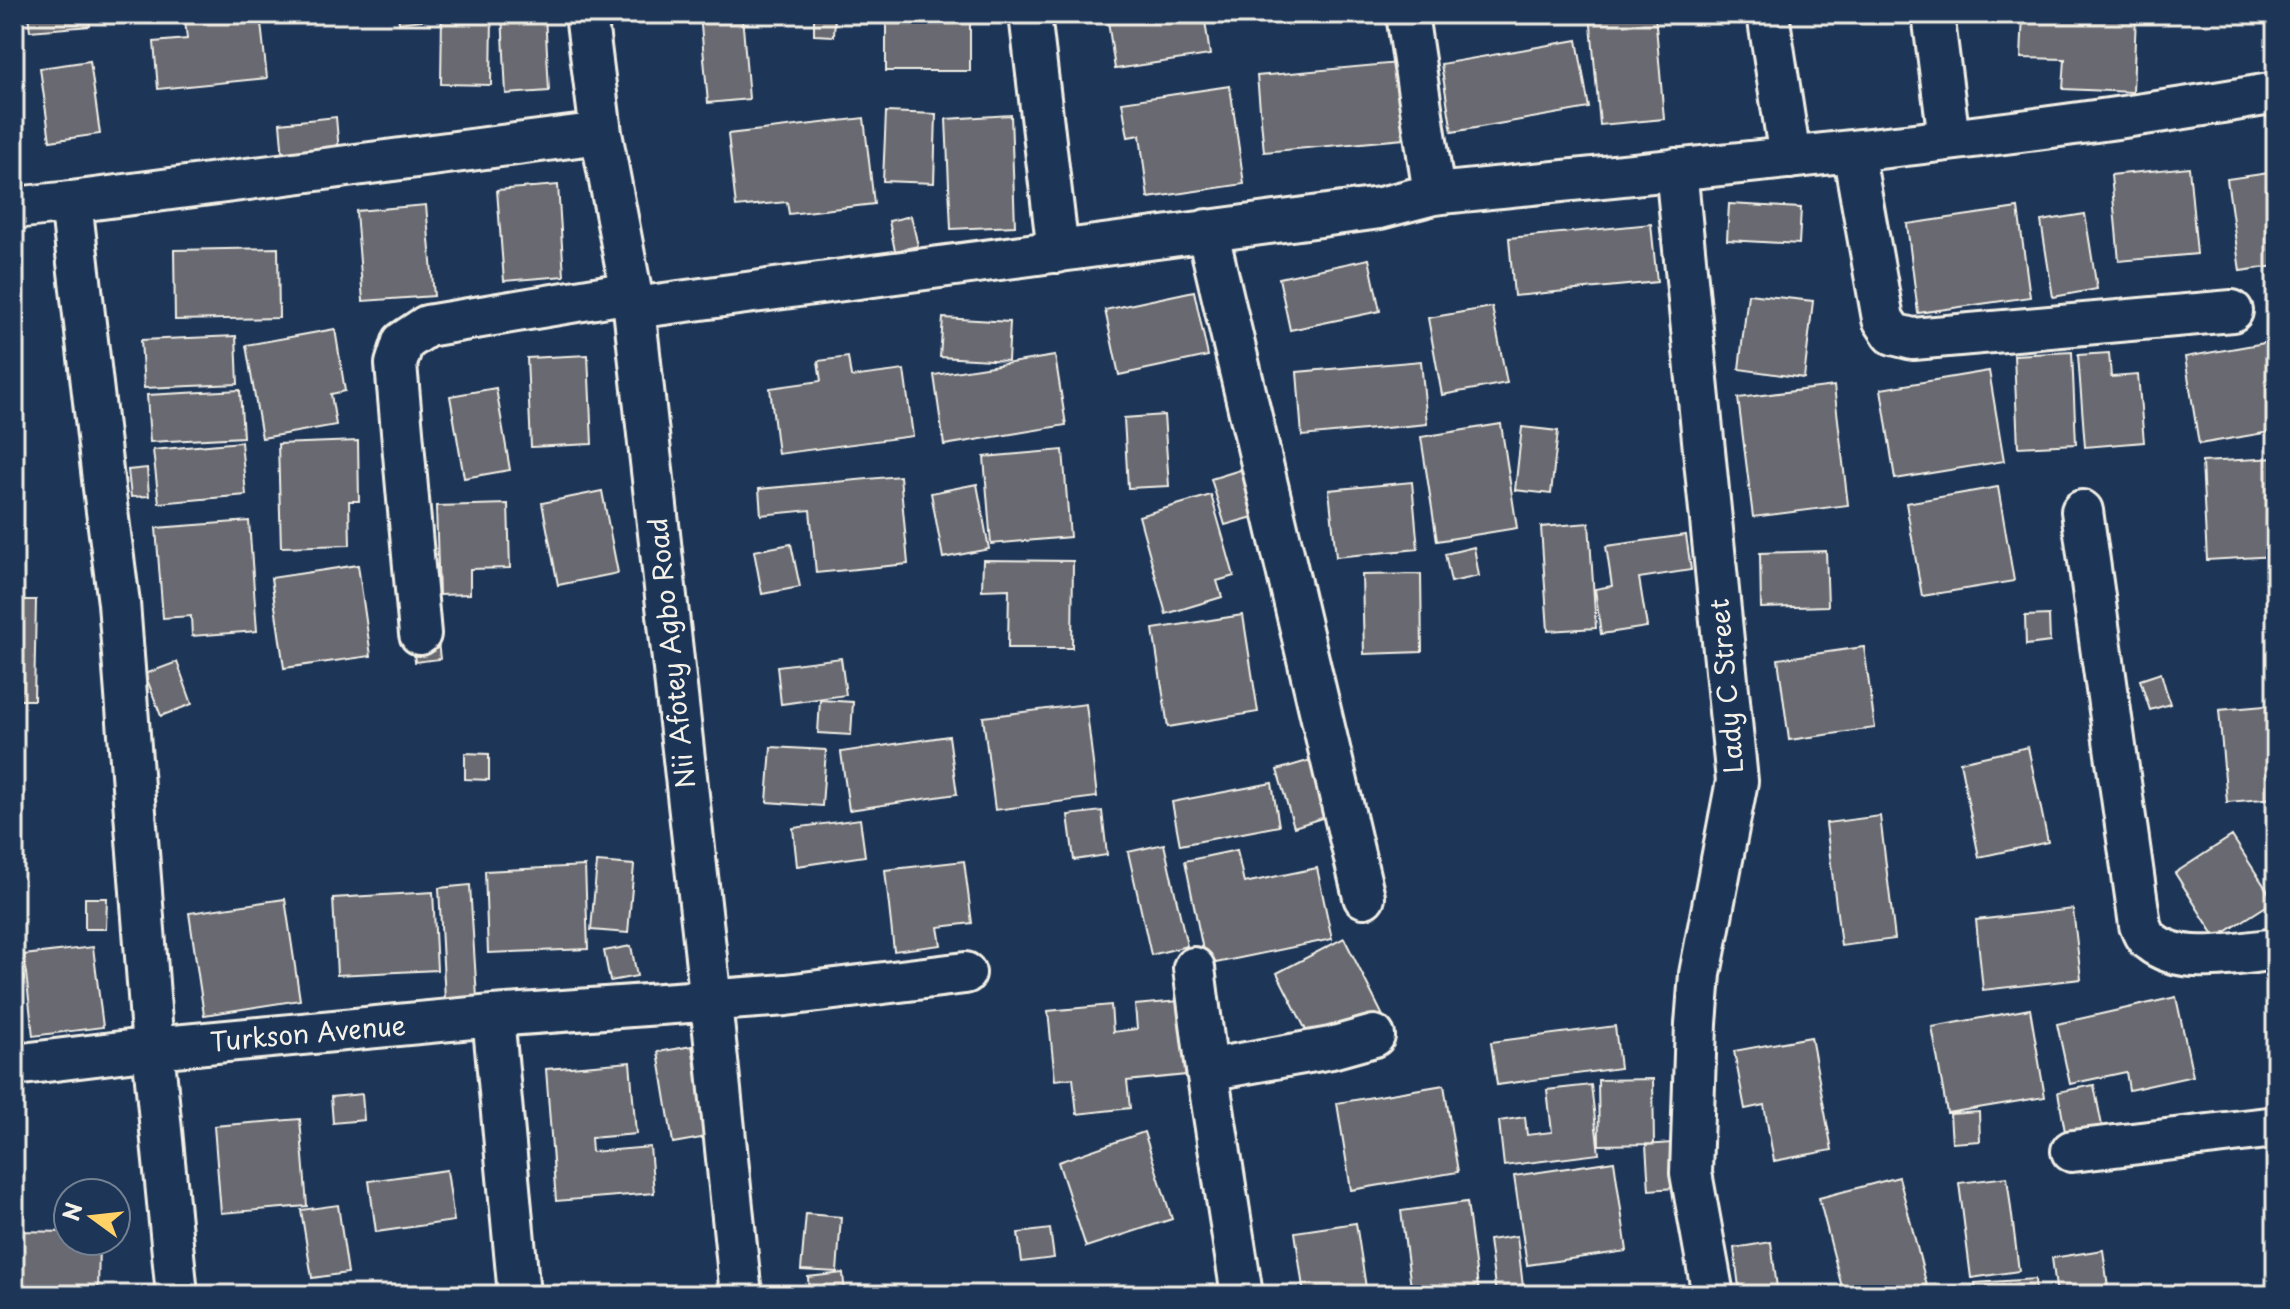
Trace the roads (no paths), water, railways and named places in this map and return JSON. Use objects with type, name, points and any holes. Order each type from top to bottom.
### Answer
[{"type":"street","name":"Nii Afotey Agbo Road","points":[[586,14],[601,133],[632,300],[741,1295]]},
{"type":"street","points":[[1030,14],[1058,252]]},
{"type":"street","points":[[1407,14],[1434,194]]},
{"type":"street","points":[[1768,14],[1790,158]]},
{"type":"street","points":[[1933,14],[1949,139]]},
{"type":"street","points":[[420,634],[396,364],[403,342],[427,326],[1058,252],[1380,208],[1434,194],[1853,151],[2165,112],[2276,93]]},
{"type":"street","points":[[14,208],[601,133]]},
{"type":"street","points":[[1853,151],[1883,319],[1893,334],[1913,339],[2232,311]]},
{"type":"street","name":"Lady C Street","points":[[1676,169],[1737,781],[1700,974],[1696,1024],[1691,1173],[1713,1295]]},
{"type":"street","points":[[71,202],[119,603],[153,1048],[177,1295]]},
{"type":"street","points":[[1207,230],[1364,897]]},
{"type":"street","points":[[2082,511],[2140,925],[2148,941],[2195,958],[2276,949]]},
{"type":"street","points":[[1194,968],[1242,1295]]},
{"type":"street","name":"Turkson Avenue","points":[[14,1065],[153,1048],[493,1016],[786,995],[965,973]]},
{"type":"street","points":[[493,1016],[519,1295]]},
{"type":"street","points":[[1207,1070],[1331,1048],[1374,1036]]},
{"type":"street","points":[[2072,1151],[2276,1127]]}]
